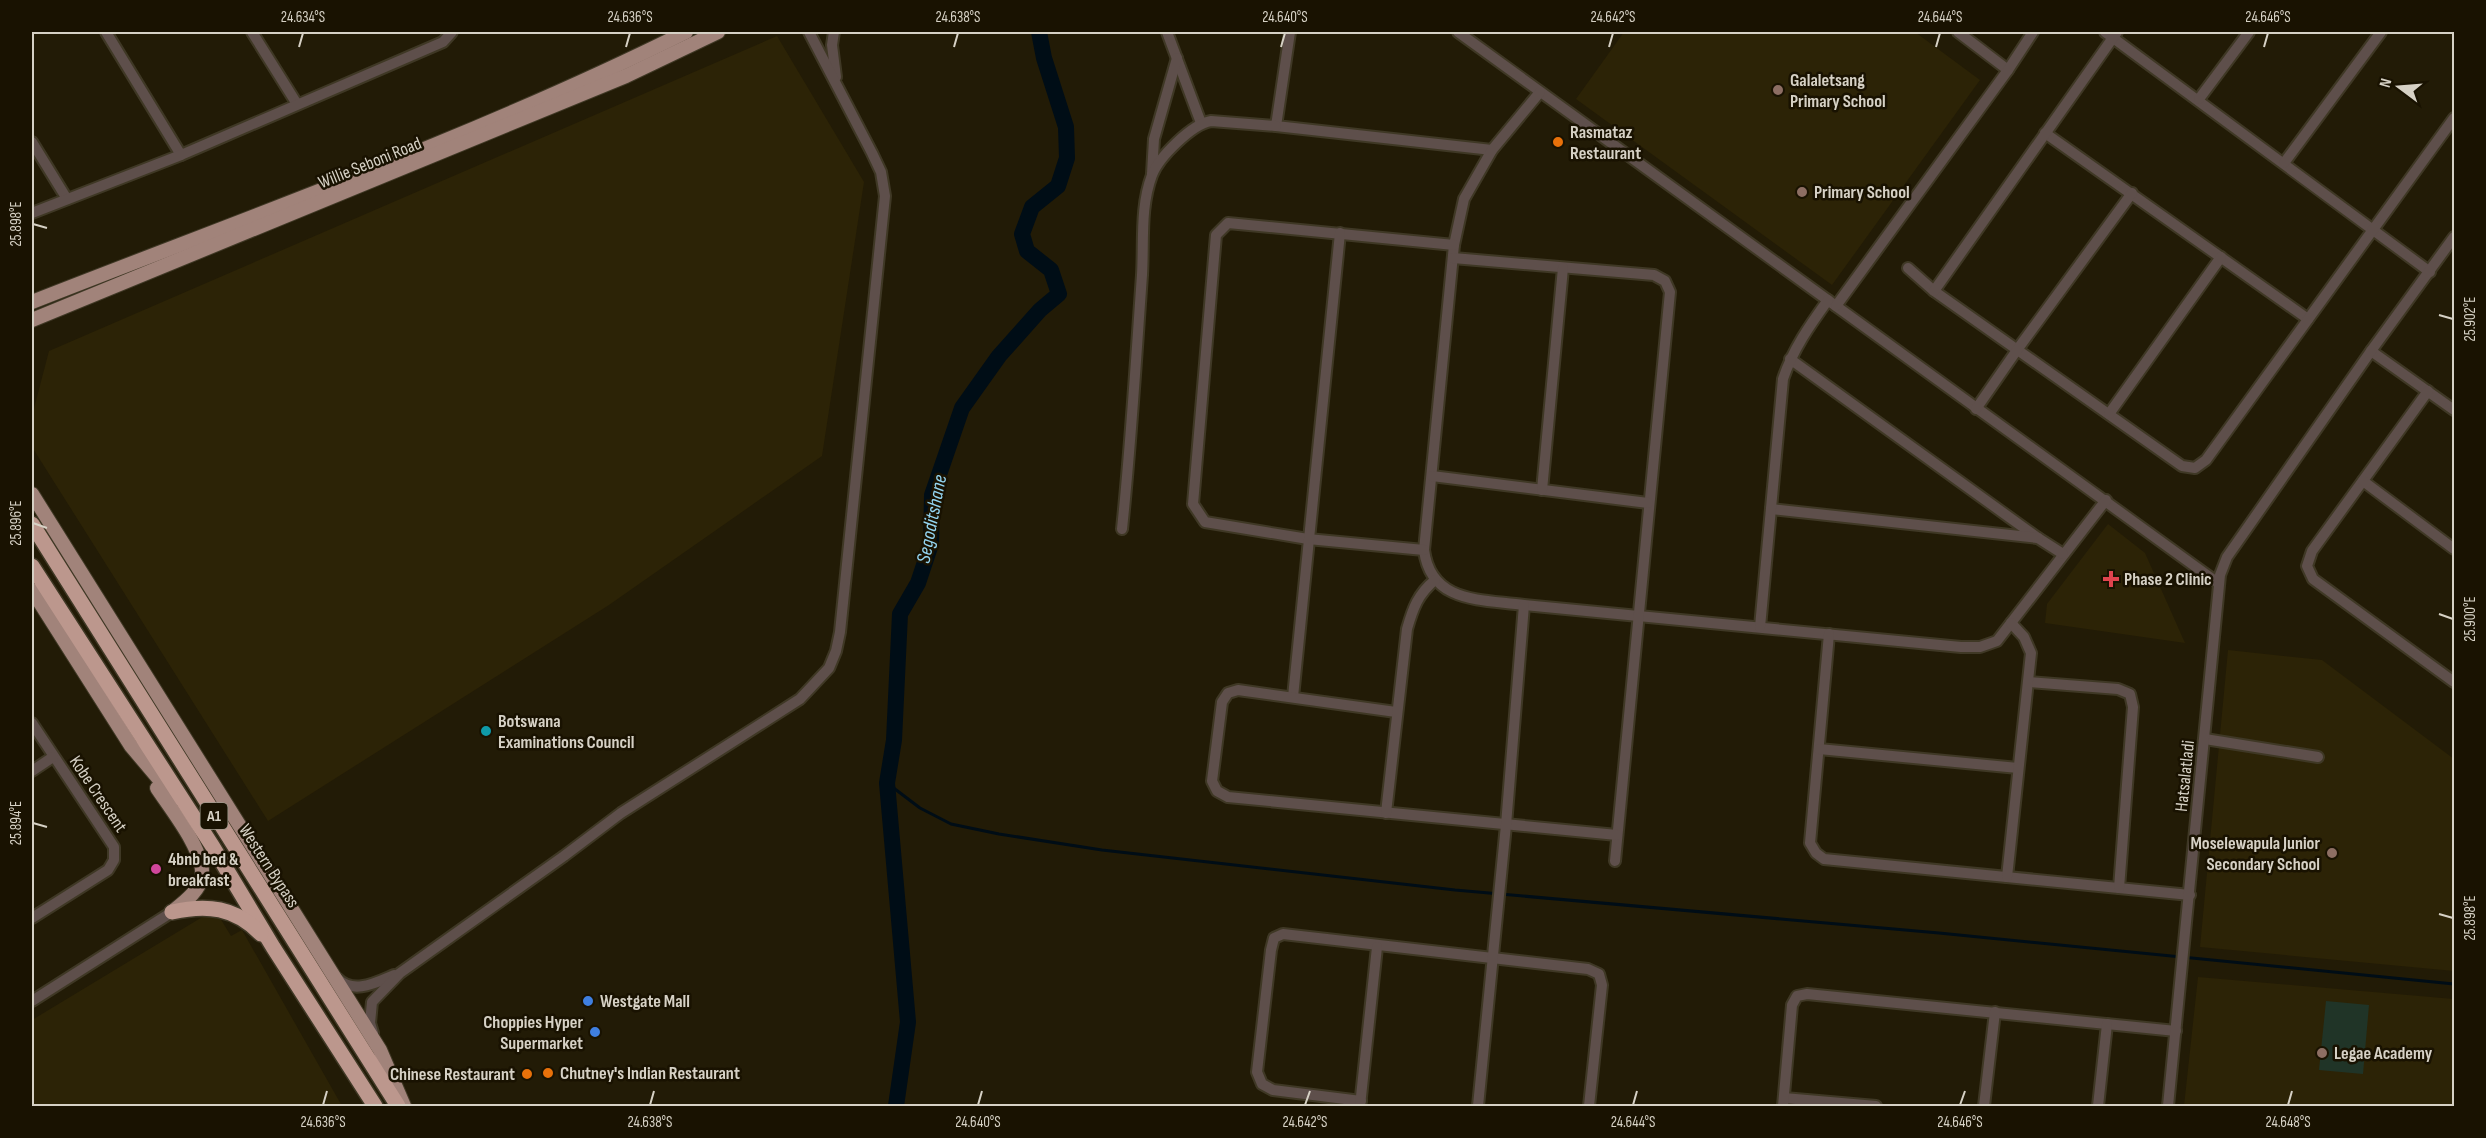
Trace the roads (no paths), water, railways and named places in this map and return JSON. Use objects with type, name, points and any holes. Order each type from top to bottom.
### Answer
[{"type":"highway","name":"Western Bypass","points":[[32,524],[398,1107]]},
{"type":"highway","name":"Western Bypass","points":[[32,566],[213,847],[273,947],[375,1107]]},
{"type":"highway","points":[[172,912],[192,907],[226,910],[255,928],[273,947]]},
{"type":"main road","name":"Willie Seboni Road","points":[[32,302],[392,162],[617,66],[686,32]]},
{"type":"main road","name":"Willie Seboni Road","points":[[32,320],[606,85],[718,32]]},
{"type":"main road","points":[[32,494],[380,1050],[404,1107]]},
{"type":"main road","points":[[32,590],[195,848],[202,876],[196,890],[172,912]]},
{"type":"main road","points":[[131,746],[197,823]]},
{"type":"street","points":[[106,32],[181,155]]},
{"type":"street","points":[[252,32],[297,104]]},
{"type":"street","points":[[32,213],[181,155],[443,42],[452,32]]},
{"type":"street","points":[[380,1050],[369,1023],[372,1002],[400,973],[621,813],[800,699],[829,668],[840,632],[885,196],[881,172],[809,32]]},
{"type":"street","points":[[834,32],[832,45],[837,86]]},
{"type":"street","points":[[1167,32],[1202,123]]},
{"type":"street","points":[[1276,126],[1290,32]]},
{"type":"street","points":[[1458,32],[2218,583]]},
{"type":"street","points":[[1958,32],[2007,70]]},
{"type":"street","points":[[1760,627],[1783,379],[1790,359],[1802,336],[1832,303],[2007,70],[2032,32]]},
{"type":"street","points":[[2199,99],[2249,32]]},
{"type":"street","points":[[2284,163],[2381,32]]},
{"type":"street","points":[[1934,291],[2045,133],[2111,33],[2430,272]]},
{"type":"street","points":[[1122,529],[1130,456],[1142,271],[1143,216],[1152,174],[1154,138],[1177,58]]},
{"type":"street","points":[[1540,92],[1492,150],[1464,199],[1454,245],[1424,550],[1426,564],[1435,580],[1448,591],[1461,596],[1524,604],[1980,647],[1997,641],[2106,500]]},
{"type":"street","points":[[1908,268],[1934,291],[2182,466],[2195,468],[2206,460],[2454,118]]},
{"type":"street","points":[[1152,174],[1163,158],[1190,130],[1202,123],[1276,126],[1492,150]]},
{"type":"street","points":[[2045,133],[2308,319]]},
{"type":"street","points":[[32,142],[67,199]]},
{"type":"street","points":[[1976,409],[2132,193]]},
{"type":"street","points":[[1424,550],[1308,538],[1205,522],[1193,504],[1216,235],[1228,223],[1454,245]]},
{"type":"street","points":[[1293,697],[1340,233]]},
{"type":"street","name":"Hatsalatladi","points":[[2168,1107],[2205,739],[2218,583],[2226,557],[2454,237]]},
{"type":"street","points":[[2109,414],[2221,257]]},
{"type":"street","points":[[1453,258],[1654,275],[1665,281],[1670,292],[1648,503],[1616,861]]},
{"type":"street","points":[[1542,489],[1563,268]]},
{"type":"street","points":[[2371,351],[2454,410]]},
{"type":"street","points":[[1790,359],[2063,554]]},
{"type":"street","points":[[2428,391],[2312,551],[2308,559],[2308,572],[2313,579],[2454,682]]},
{"type":"street","points":[[1432,476],[1648,503]]},
{"type":"street","points":[[2364,481],[2454,549]]},
{"type":"street","points":[[1771,509],[2038,538]]},
{"type":"street","points":[[1386,813],[1407,628],[1414,603],[1423,590],[1435,580]]},
{"type":"street","points":[[1478,1107],[1506,825],[1524,604]]},
{"type":"street","points":[[2007,877],[2018,768],[2030,682],[2031,653],[2024,637],[2011,623]]},
{"type":"street","points":[[1829,634],[1810,843],[1816,853],[1824,859],[2190,895]]},
{"type":"street","points":[[2030,682],[2118,688],[2130,694],[2133,707],[2119,888]]},
{"type":"street","points":[[1396,712],[1238,690],[1228,693],[1222,702],[1212,781],[1217,791],[1228,797],[1617,835]]},
{"type":"street","name":"Kobe Crescent","points":[[32,723],[114,847],[115,853],[108,870],[32,918]]},
{"type":"street","points":[[2205,739],[2318,757]]},
{"type":"street","points":[[1819,748],[2018,768]]},
{"type":"street","points":[[32,771],[53,757]]},
{"type":"street","points":[[32,1000],[172,912]]},
{"type":"street","points":[[1377,947],[1360,1104],[1273,1090],[1262,1084],[1257,1072],[1271,950],[1274,938],[1283,934],[1377,947],[1588,969],[1599,974],[1602,985],[1588,1107]]},
{"type":"street","points":[[329,970],[342,983],[355,987],[367,986],[400,973]]},
{"type":"street","points":[[1876,1107],[1783,1102],[1792,1005],[1797,996],[1806,994],[2176,1031]]},
{"type":"street","points":[[1983,1107],[1995,1012]]},
{"type":"street","points":[[2098,1107],[2107,1024]]},
{"type":"waterway","name":"Segoditshane","points":[[896,1106],[908,1022],[887,783],[894,740],[900,614],[918,583],[931,544],[932,495],[962,408],[999,356],[1040,310],[1059,294],[1051,270],[1027,251],[1022,234],[1032,207],[1058,186],[1067,158],[1066,127],[1044,58],[1039,32]]},
{"type":"waterway","points":[[887,783],[920,808],[951,824],[1102,850],[1455,890],[1939,933],[2454,984]]},
{"type":"place","name":"Galaletsang Primary School","points":[[1778,90]]},
{"type":"place","name":"Rasmataz Restaurant","points":[[1558,142]]},
{"type":"place","name":"Primary School","points":[[1802,192]]},
{"type":"place","name":"Phase 2 Clinic","points":[[2111,579]]},
{"type":"place","name":"Botswana Examinations Council","points":[[486,731]]},
{"type":"place","name":"Moselewapula Junior Secondary School","points":[[2332,853]]},
{"type":"place","name":"4bnb bed & breakfast","points":[[156,869]]},
{"type":"place","name":"Westgate Mall","points":[[588,1001]]},
{"type":"place","name":"Choppies Hyper Supermarket","points":[[595,1032]]},
{"type":"place","name":"Legae Academy","points":[[2322,1053]]},
{"type":"place","name":"Chutney's Indian Restaurant","points":[[548,1073]]},
{"type":"place","name":"Chinese Restaurant","points":[[527,1074]]}]
